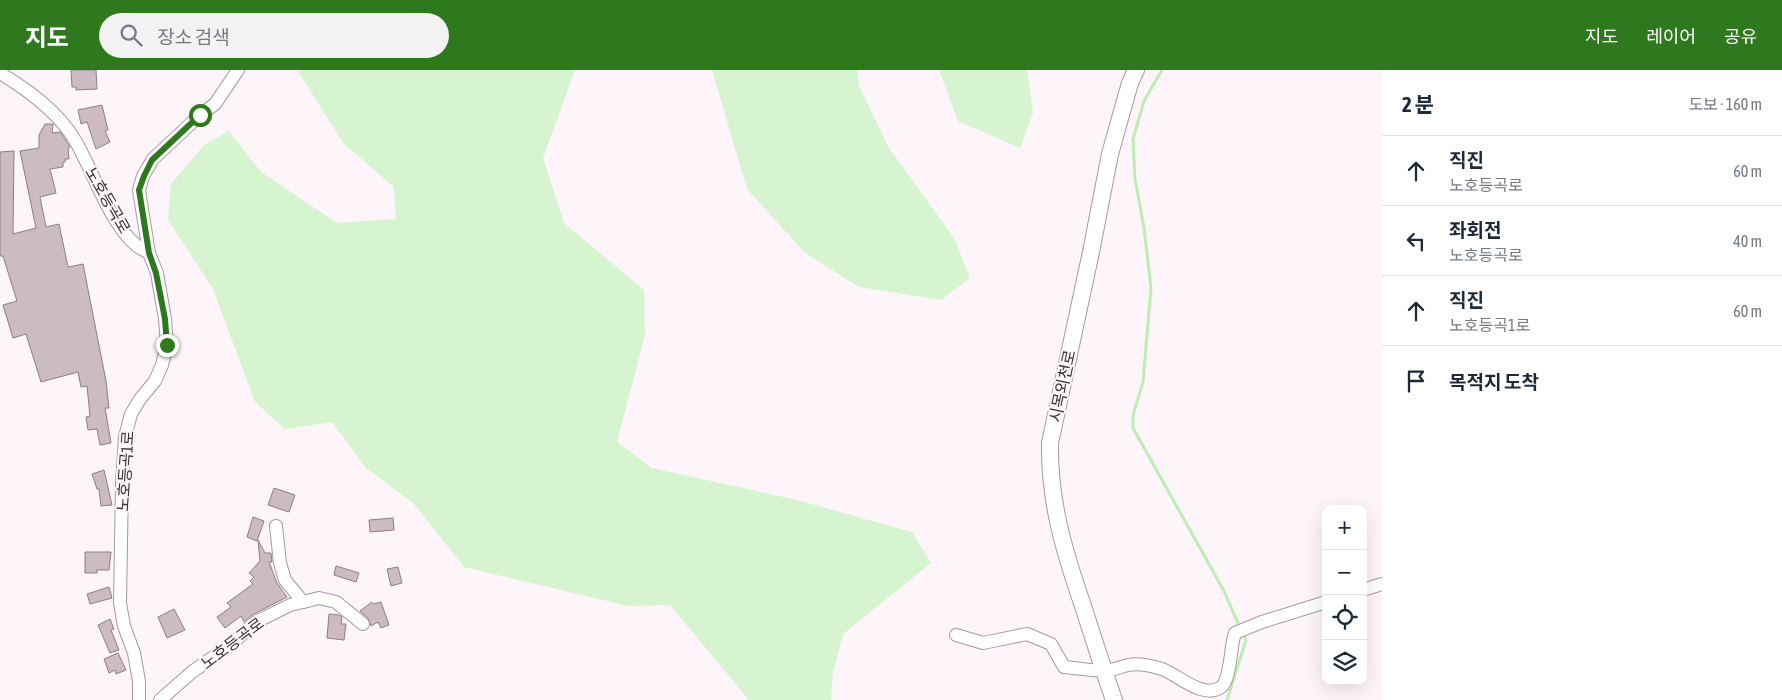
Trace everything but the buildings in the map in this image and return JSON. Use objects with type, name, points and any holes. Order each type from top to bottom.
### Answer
[{"type":"street","name":"노호등곡로","points":[[149,253],[139,190],[144,176],[152,160],[200,115],[215,104],[238,70]]},
{"type":"street","name":"시목외천로","points":[[1114,700],[1059,531],[1049,467],[1050,443],[1110,154],[1130,83],[1136,70]]},
{"type":"street","name":"노호등곡로","points":[[0,73],[44,104],[62,122],[76,141],[118,225],[135,245],[149,253]]},
{"type":"street","name":"노호등곡1로","points":[[139,700],[139,681],[134,653],[124,626],[120,604],[122,483],[125,437],[131,414],[140,399],[155,381],[162,365],[167,345],[165,319],[156,273],[149,253]]},
{"type":"street","points":[[276,526],[280,563],[285,580],[303,602]]},
{"type":"street","points":[[1367,589],[1382,584]]},
{"type":"street","name":"노호등곡로","points":[[160,700],[192,672],[229,646],[256,622],[290,605],[319,598],[336,602],[363,624]]},
{"type":"street","points":[[956,635],[983,642],[1027,634],[1051,644],[1064,667],[1104,671],[1131,665],[1149,666],[1163,670],[1202,690],[1211,691],[1219,689],[1224,684],[1235,633],[1322,603]]},
{"type":"green space","points":[[297,70],[575,70],[543,158],[564,223],[644,290],[645,335],[617,442],[652,468],[797,500],[912,532],[931,563],[843,634],[833,673],[831,700],[749,700],[670,605],[628,606],[464,567],[414,504],[366,468],[332,422],[285,429],[255,402],[213,289],[168,220],[171,184],[204,145],[229,131],[261,172],[337,223],[396,219],[394,187],[344,144]]},
{"type":"green space","points":[[712,70],[857,70],[859,86],[889,148],[954,238],[970,278],[941,300],[859,287],[805,253],[747,189]]},
{"type":"green space","points":[[939,70],[1027,70],[1033,113],[1020,148],[958,121]]},
{"type":"waterway","points":[[1162,70],[1144,101],[1133,139],[1135,179],[1144,228],[1151,288],[1143,382],[1133,415],[1133,428],[1224,591],[1240,628]]},
{"type":"waterway","points":[[1227,700],[1246,640],[1243,634]]},
{"type":"route","points":[[167,345],[165,319],[156,273],[149,253],[140,208],[139,190],[152,160],[200,115]]}]
